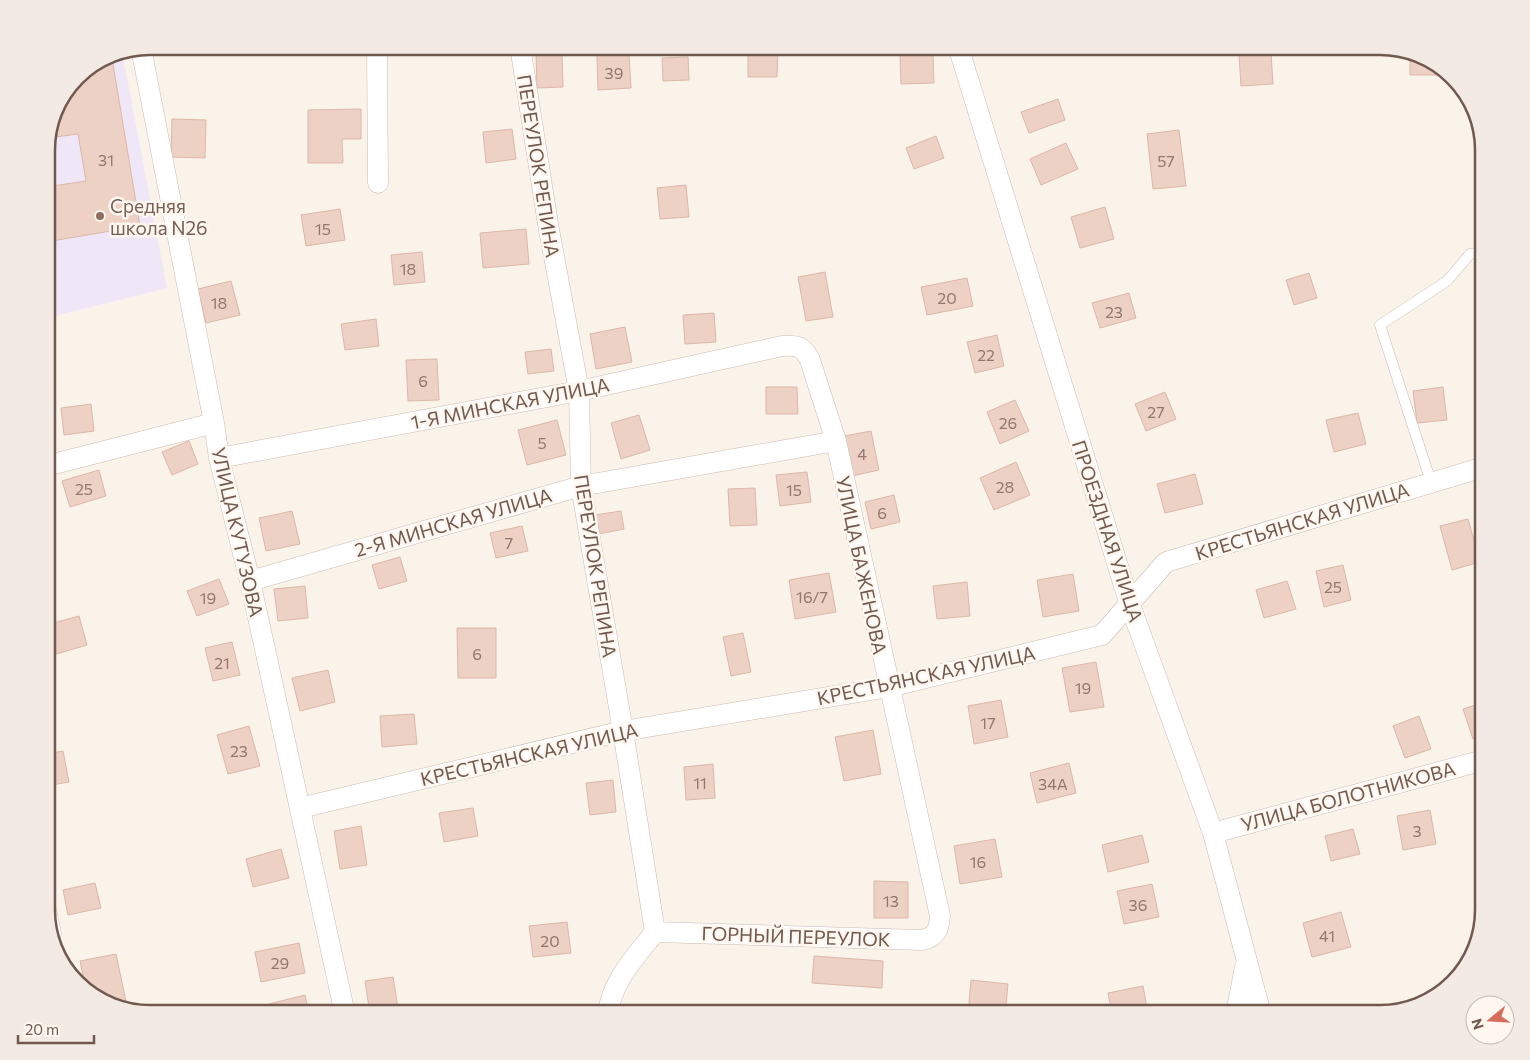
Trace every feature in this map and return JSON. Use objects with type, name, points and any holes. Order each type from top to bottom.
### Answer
[{"type":"street","name":"УЛИЦА КУТУЗОВА","points":[[142,55],[214,423],[219,458],[250,581],[343,1005]]},
{"type":"street","points":[[377,55],[378,183]]},
{"type":"street","name":"ПЕРЕУЛОК РЕПИНА","points":[[521,55],[548,224],[579,391],[581,486],[655,932]]},
{"type":"street","name":"ПРОЕЗДНАЯ УЛИЦА","points":[[961,55],[1129,602],[1213,833],[1258,1005]]},
{"type":"street","name":"1-Я МИНСКАЯ УЛИЦА","points":[[219,458],[579,391],[782,346],[799,346]]},
{"type":"street","name":"УЛИЦА БАЖЕНОВА","points":[[799,346],[810,360],[836,440],[940,916],[935,935]]},
{"type":"street","points":[[55,464],[214,423]]},
{"type":"street","name":"2-Я МИНСКАЯ УЛИЦА","points":[[250,581],[581,486],[836,440]]},
{"type":"street","name":"КРЕСТЬЯНСКАЯ УЛИЦА","points":[[300,808],[623,731],[889,687],[1102,635],[1166,562],[1475,470]]},
{"type":"street","name":"УЛИЦА БОЛОТНИКОВА","points":[[1213,833],[1475,762]]},
{"type":"street","points":[[609,1005],[621,977],[655,932]]},
{"type":"street","name":"ГОРНЫЙ ПЕРЕУЛОК","points":[[655,932],[922,940],[929,939],[935,935]]},
{"type":"street","points":[[1238,1005],[1246,962]]},
{"type":"lane","points":[[1431,482],[1380,325],[1447,281],[1470,254],[1475,253]]},
{"type":"shaded area","name":"Средняя школа N26","points":[[123,59],[167,288],[55,316],[55,144],[58,125],[71,97],[79,87],[97,71]]},
{"type":"building","points":[[536,55],[562,55],[563,87],[537,88]]},
{"type":"building","points":[[597,55],[629,55],[631,88],[598,90]]},
{"type":"building","points":[[748,55],[778,55],[777,77],[748,77]]},
{"type":"building","points":[[900,55],[933,55],[934,83],[901,84]]},
{"type":"building","points":[[1239,55],[1271,55],[1273,84],[1241,86]]},
{"type":"building","points":[[688,57],[689,80],[663,81],[662,58]]},
{"type":"building","points":[[1410,60],[1438,75],[1410,75]]},
{"type":"building","name":"Средняя школа N26","points":[[113,63],[140,226],[55,240],[55,186],[86,181],[78,134],[56,137],[58,125],[65,108],[71,97],[87,79]]},
{"type":"building","points":[[1058,99],[1065,120],[1029,133],[1021,112]]},
{"type":"building","points":[[361,109],[361,139],[342,139],[343,163],[308,163],[308,110]]},
{"type":"building","points":[[172,119],[206,120],[205,158],[171,157]]},
{"type":"building","points":[[512,129],[516,159],[486,163],[483,132]]},
{"type":"building","points":[[1179,130],[1186,186],[1153,189],[1147,134]]},
{"type":"building","points":[[936,136],[944,158],[914,169],[906,148]]},
{"type":"building","points":[[1066,143],[1078,169],[1041,185],[1030,159]]},
{"type":"building","points":[[686,185],[689,217],[660,219],[657,188]]},
{"type":"building","points":[[1105,207],[1114,239],[1080,248],[1071,217]]},
{"type":"building","points":[[340,209],[345,240],[306,246],[301,215]]},
{"type":"building","points":[[526,229],[529,264],[483,268],[480,233]]},
{"type":"building","points":[[422,252],[425,282],[394,285],[391,255]]},
{"type":"building","points":[[825,272],[833,317],[806,321],[798,277]]},
{"type":"building","points":[[1309,273],[1317,298],[1294,305],[1286,280]]},
{"type":"building","points":[[967,278],[973,306],[927,315],[921,287]]},
{"type":"building","points":[[231,281],[240,315],[206,323],[198,289]]},
{"type":"building","points":[[1129,293],[1136,318],[1100,328],[1092,303]]},
{"type":"building","points":[[714,313],[716,342],[685,344],[683,315]]},
{"type":"building","points":[[376,319],[379,346],[345,350],[341,324]]},
{"type":"building","points":[[625,327],[632,362],[596,369],[590,334]]},
{"type":"building","points":[[997,335],[1004,366],[975,373],[967,342]]},
{"type":"building","points":[[551,349],[554,371],[528,374],[525,352]]},
{"type":"building","points":[[437,359],[439,400],[408,401],[406,360]]},
{"type":"building","points":[[766,387],[797,387],[798,414],[766,414]]},
{"type":"building","points":[[1443,387],[1447,420],[1417,423],[1413,391]]},
{"type":"building","points":[[1165,392],[1176,419],[1146,431],[1135,404]]},
{"type":"building","points":[[1015,400],[1029,431],[1000,444],[987,412]]},
{"type":"building","points":[[91,404],[94,431],[64,435],[61,408]]},
{"type":"building","points":[[1358,413],[1366,444],[1334,452],[1326,420]]},
{"type":"building","points":[[639,415],[650,450],[621,459],[611,423]]},
{"type":"building","points":[[557,420],[566,455],[527,465],[518,430]]},
{"type":"building","points":[[871,431],[879,470],[852,476],[844,436]]},
{"type":"building","points":[[189,441],[198,464],[172,475],[162,452]]},
{"type":"building","points":[[1016,462],[1030,495],[994,510],[980,478]]},
{"type":"building","points":[[99,470],[106,496],[70,507],[62,481]]},
{"type":"building","points":[[807,472],[811,502],[780,506],[776,475]]},
{"type":"building","points":[[1195,474],[1203,504],[1165,513],[1157,484]]},
{"type":"building","points":[[755,488],[757,525],[730,526],[728,489]]},
{"type":"building","points":[[894,495],[900,522],[871,529],[865,502]]},
{"type":"building","points":[[292,511],[300,544],[266,551],[259,518]]},
{"type":"building","points":[[621,511],[624,529],[598,534],[595,515]]},
{"type":"building","points":[[1468,519],[1475,544],[1475,563],[1452,570],[1440,526]]},
{"type":"building","points":[[522,526],[528,551],[496,558],[490,533]]},
{"type":"building","points":[[400,557],[407,581],[379,589],[372,565]]},
{"type":"building","points":[[1343,565],[1351,600],[1324,607],[1316,571]]},
{"type":"building","points":[[829,573],[836,612],[795,619],[789,580]]},
{"type":"building","points":[[1073,574],[1079,611],[1043,617],[1037,580]]},
{"type":"building","points":[[219,579],[229,604],[197,616],[187,591]]},
{"type":"building","points":[[1287,581],[1296,609],[1264,618],[1256,590]]},
{"type":"building","points":[[967,582],[970,616],[937,619],[933,586]]},
{"type":"building","points":[[305,586],[308,618],[278,621],[274,589]]},
{"type":"building","points":[[79,616],[87,645],[55,654],[55,623]]},
{"type":"building","points":[[457,628],[496,628],[496,678],[458,678]]},
{"type":"building","points":[[743,633],[751,672],[731,676],[723,637]]},
{"type":"building","points":[[232,642],[240,675],[213,681],[205,648]]},
{"type":"building","points":[[1096,662],[1104,707],[1070,712],[1062,668]]},
{"type":"building","points":[[328,670],[335,702],[300,711],[292,678]]},
{"type":"building","points":[[1001,700],[1008,737],[974,744],[968,706]]},
{"type":"building","points":[[1475,705],[1475,738],[1473,739],[1463,709]]},
{"type":"building","points":[[414,714],[417,744],[382,747],[380,716]]},
{"type":"building","points":[[1419,716],[1431,749],[1405,758],[1393,726]]},
{"type":"building","points":[[249,726],[260,766],[228,774],[217,735]]},
{"type":"building","points":[[873,730],[881,774],[844,781],[835,737]]},
{"type":"building","points":[[63,751],[69,782],[55,784],[55,752]]},
{"type":"building","points":[[1069,763],[1076,793],[1037,803],[1030,773]]},
{"type":"building","points":[[713,764],[715,798],[686,800],[684,767]]},
{"type":"building","points":[[613,780],[616,812],[590,815],[586,783]]},
{"type":"building","points":[[473,808],[478,836],[444,842],[439,813]]},
{"type":"building","points":[[1430,810],[1436,844],[1403,850],[1397,816]]},
{"type":"building","points":[[361,826],[367,865],[340,869],[334,831]]},
{"type":"building","points":[[1353,829],[1360,854],[1331,861],[1325,836]]},
{"type":"building","points":[[1142,835],[1149,862],[1108,872],[1102,845]]},
{"type":"building","points":[[995,839],[1002,877],[960,884],[954,846]]},
{"type":"building","points":[[281,849],[289,878],[253,887],[246,859]]},
{"type":"building","points":[[874,881],[908,882],[908,918],[874,918]]},
{"type":"building","points":[[95,883],[101,908],[68,915],[63,890]]},
{"type":"building","points":[[1152,884],[1159,917],[1124,924],[1117,891]]},
{"type":"building","points":[[1341,912],[1351,947],[1312,957],[1303,923]]},
{"type":"building","points":[[567,922],[571,953],[533,957],[529,926]]},
{"type":"building","points":[[299,943],[305,973],[261,982],[255,952]]},
{"type":"building","points":[[116,954],[126,1002],[108,995],[87,981],[83,977],[80,961]]},
{"type":"building","points":[[814,956],[883,961],[882,988],[812,983]]},
{"type":"building","points":[[393,977],[398,1005],[369,1005],[365,981]]},
{"type":"building","points":[[971,980],[1008,984],[1006,1005],[969,1005]]},
{"type":"building","points":[[1143,986],[1146,1005],[1110,1005],[1108,993]]},
{"type":"building","points":[[305,995],[307,1005],[265,1005]]},
{"type":"place","name":"Средняя школа N26","points":[[100,216]]}]
